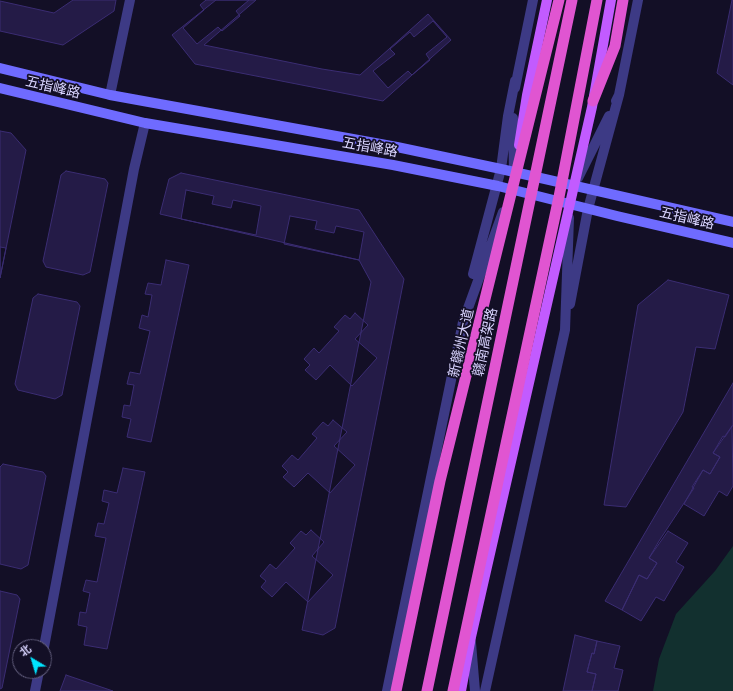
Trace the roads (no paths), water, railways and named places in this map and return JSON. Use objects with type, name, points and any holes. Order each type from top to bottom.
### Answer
[{"type":"highway","points":[[396,691],[440,481],[559,0]]},
{"type":"highway","name":"赣南高架路","points":[[427,691],[572,0]]},
{"type":"highway","points":[[453,691],[559,197],[597,0]]},
{"type":"highway","points":[[593,101],[615,46],[623,0]]},
{"type":"main road","name":"新赣州大道","points":[[396,691],[493,260],[511,189],[527,95],[547,0]]},
{"type":"main road","points":[[461,691],[471,637],[593,101],[611,0]]},
{"type":"main road","name":"五指峰路","points":[[0,68],[110,94],[396,147],[502,169],[733,222]]},
{"type":"main road","name":"五指峰路","points":[[0,88],[145,123],[393,165],[498,186],[733,243]]},
{"type":"street","points":[[110,94],[130,0]]},
{"type":"street","points":[[388,691],[463,322],[476,265],[502,169],[508,116],[532,0]]},
{"type":"street","points":[[485,691],[565,330],[588,208],[619,95],[638,0]]},
{"type":"street","points":[[514,172],[513,111],[515,81]]},
{"type":"street","points":[[574,185],[619,95]]},
{"type":"street","points":[[46,639],[134,169],[145,123]]},
{"type":"street","points":[[463,322],[511,189]]},
{"type":"street","points":[[565,330],[570,204]]},
{"type":"street","points":[[471,637],[475,691]]},
{"type":"street","points":[[35,691],[37,679]]}]
